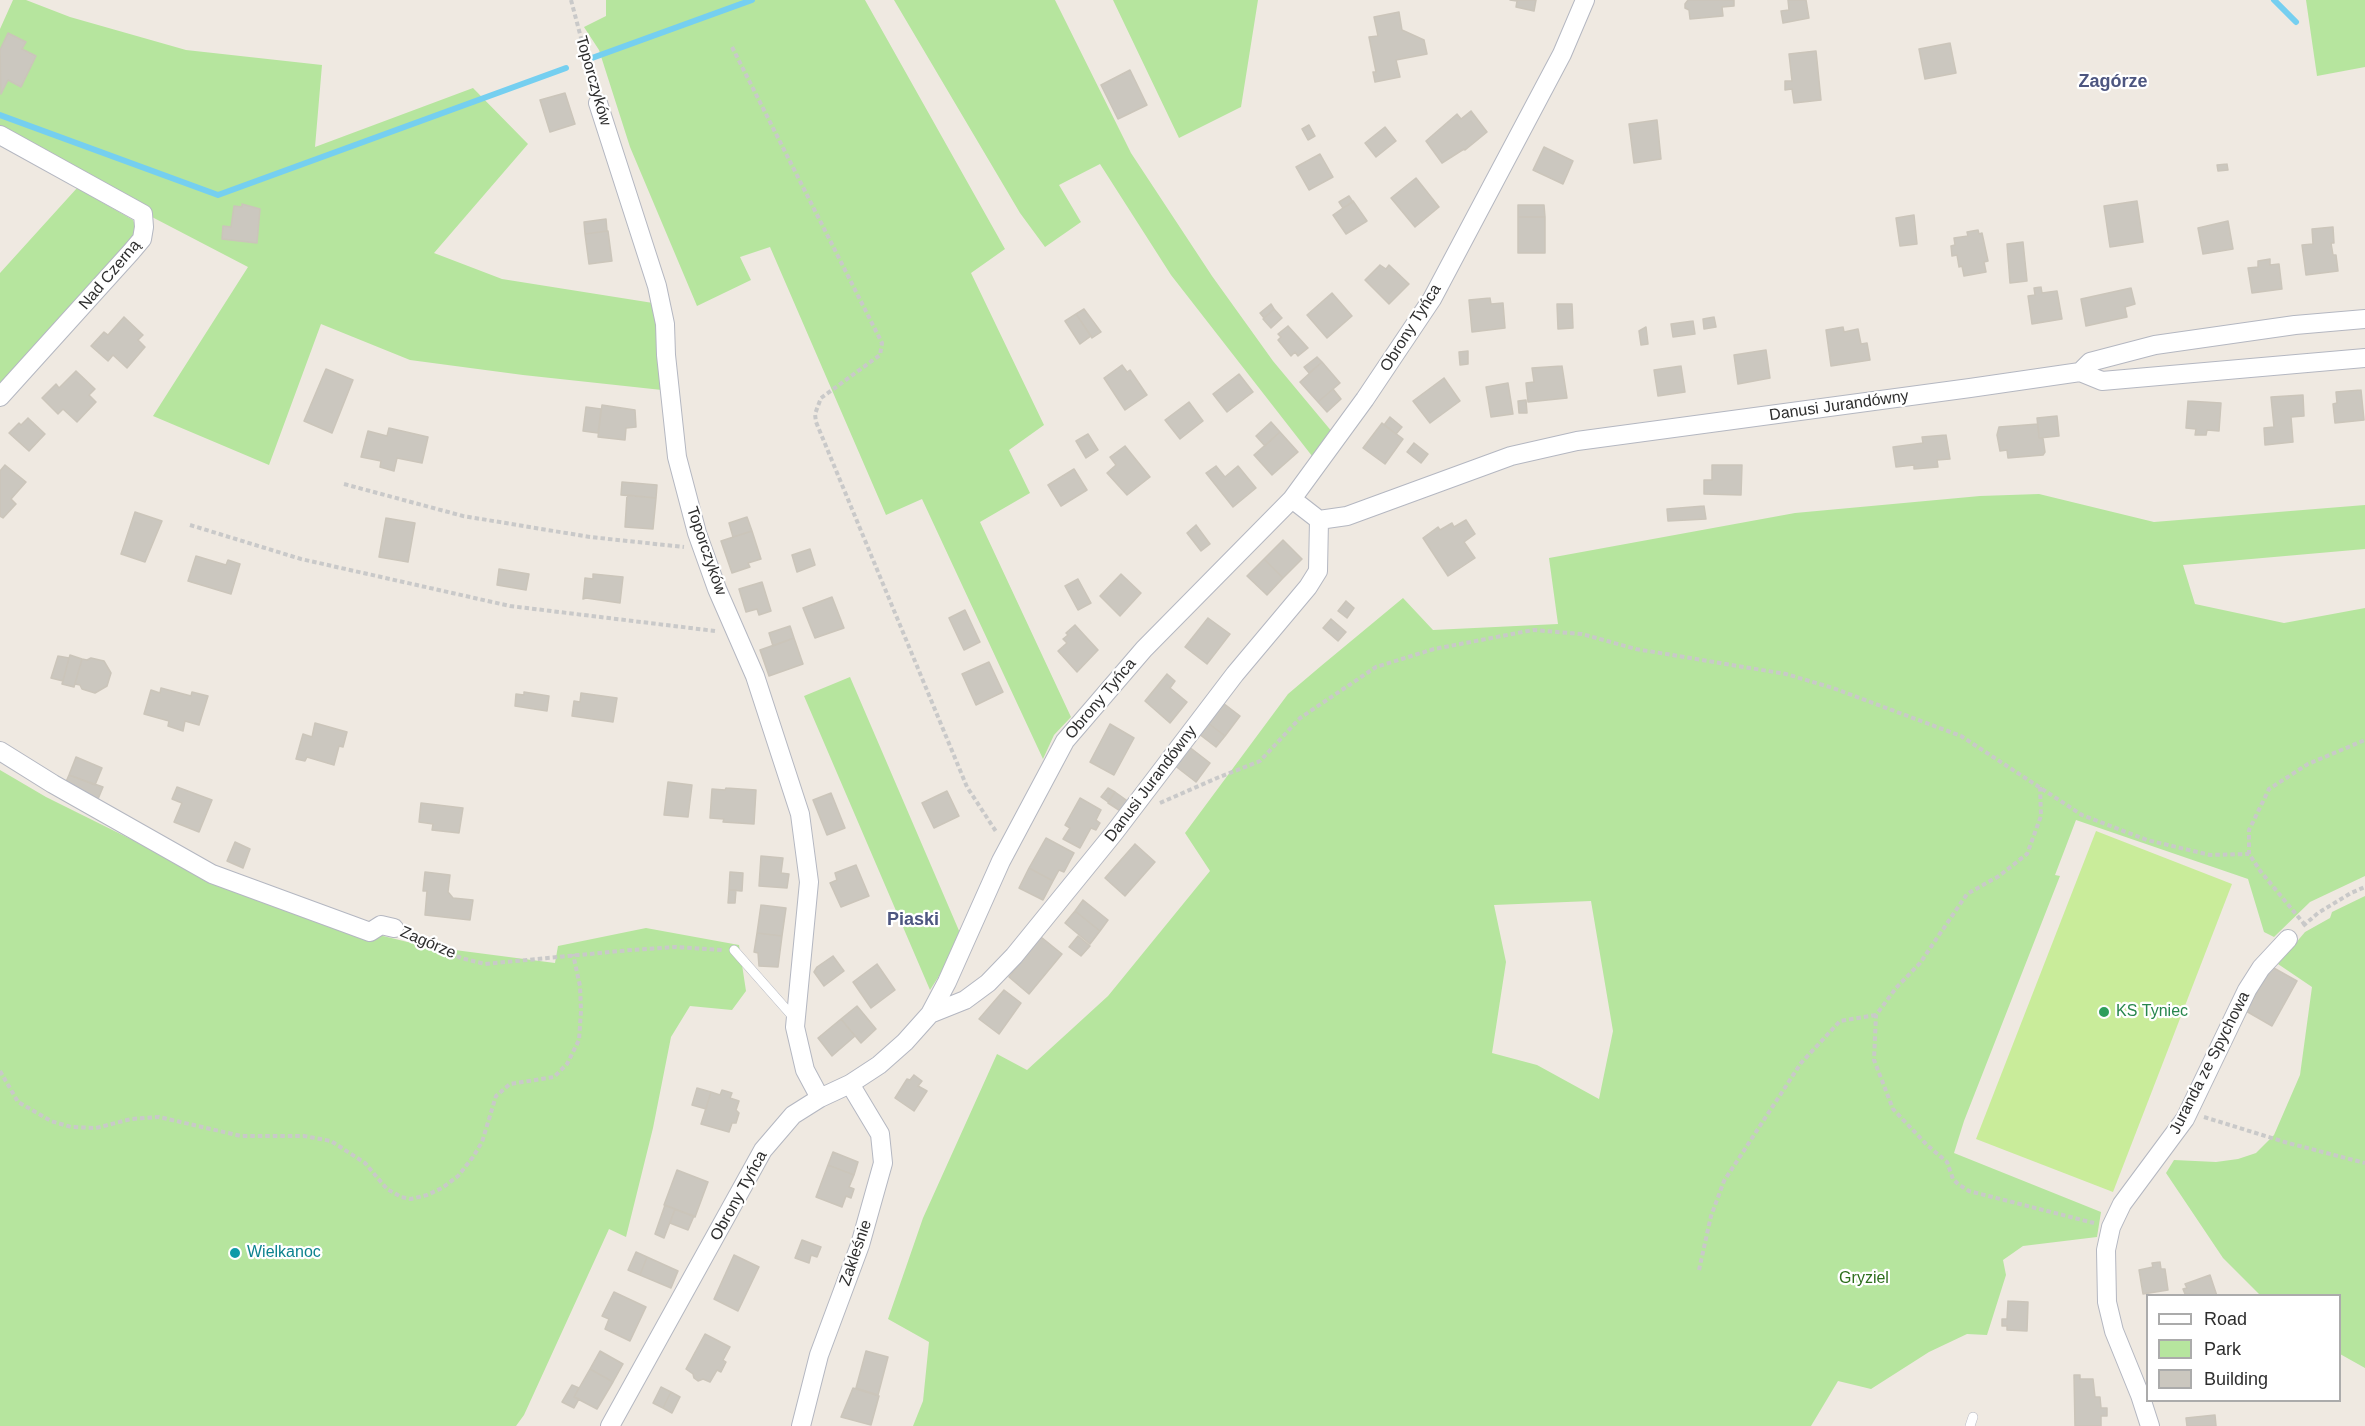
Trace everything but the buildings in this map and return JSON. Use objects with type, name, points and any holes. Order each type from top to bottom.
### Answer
[{"type":"street","name":"Obrony Tyńca","points":[[610,1426],[763,1150],[793,1114],[850,1084],[879,1065],[905,1042],[930,1014],[1007,849],[1065,741],[1144,649],[1292,499],[1365,399],[1432,299],[1562,54],[1585,0]]},
{"type":"street","name":"Toporczyków","points":[[598,103],[659,295],[665,324],[677,458],[701,545],[755,676],[800,814],[809,882],[795,1020],[805,1070],[820,1098]]},
{"type":"street","name":"Nad Czerną","points":[[0,135],[143,214],[144,227],[142,239],[0,398]]},
{"type":"street","name":"Danusi Jurandówny","points":[[930,1014],[965,1000],[988,983],[1014,956],[1114,833],[1235,674],[1308,587],[1318,571],[1319,519],[1347,516],[1511,456],[1577,441],[2080,372],[2090,362],[2155,345],[2283,326],[2365,318]]},
{"type":"street","points":[[2080,372],[2102,381],[2365,358]]},
{"type":"street","points":[[1292,499],[1319,519]]},
{"type":"street","name":"Zagórze","points":[[0,751],[53,784],[212,874],[370,932],[381,925],[394,928]]},
{"type":"street","name":"Juranda ze Spychowa","points":[[2150,1426],[2114,1331],[2107,1302],[2106,1250],[2111,1227],[2122,1204],[2174,1136],[2188,1112],[2247,990],[2261,968],[2288,939]]},
{"type":"street","name":"Zakleśnie","points":[[801,1426],[819,1355],[860,1245],[883,1163],[880,1134],[850,1084]]},
{"type":"lane","points":[[734,950],[795,1020]]},
{"type":"path","name":"Toporczyków","points":[[571,0],[598,103]]},
{"type":"path","points":[[732,47],[882,343],[880,355],[821,398],[815,414],[816,422],[967,786],[1007,849]]},
{"type":"path","points":[[344,484],[463,516],[630,542],[688,547],[701,545]]},
{"type":"path","points":[[190,525],[301,559],[510,606],[737,634]]},
{"type":"path","points":[[1154,807],[1216,778],[1260,761],[1300,718],[1376,667],[1434,649],[1533,630],[1582,634],[1636,649],[1786,674],[1833,688],[1961,736],[2082,815],[2147,840],[2210,855],[2249,854]]},
{"type":"path","points":[[2365,740],[2308,764],[2270,789],[2249,830],[2249,854],[2305,925],[2326,908],[2365,887]]},
{"type":"path","points":[[2040,786],[2041,816],[2027,854],[1999,876],[1967,894],[1920,963],[1875,1015],[1874,1060],[1893,1109],[1926,1145],[1947,1161],[1953,1179],[1958,1184],[1969,1191],[1985,1196],[2111,1227]]},
{"type":"path","name":"Zagórze","points":[[394,928],[419,937],[461,958],[485,964],[573,954],[675,947],[734,950]]},
{"type":"path","points":[[0,1071],[18,1102],[51,1121],[71,1127],[96,1128],[131,1119],[159,1117],[242,1136],[304,1136],[331,1141],[350,1151],[365,1163],[387,1188],[401,1197],[411,1199],[427,1196],[458,1176],[473,1157],[482,1142],[496,1096],[510,1084],[554,1077],[567,1064],[579,1040],[581,1011],[580,986],[573,954]]},
{"type":"path","points":[[1699,1270],[1711,1216],[1724,1181],[1801,1063],[1840,1022],[1875,1015]]},
{"type":"path","points":[[2188,1112],[2288,1143],[2365,1163]]},
{"type":"green space","points":[[13,0],[26,0],[70,17],[186,50],[322,65],[315,147],[473,88],[528,144],[434,253],[502,279],[653,303],[661,333],[662,390],[410,360],[321,324],[269,465],[153,416],[248,267],[152,217],[0,130],[0,29]]},
{"type":"green space","points":[[606,0],[865,0],[1005,249],[971,273],[1044,425],[1009,450],[1030,493],[980,522],[1071,717],[1054,735],[1043,759],[922,499],[886,515],[770,247],[740,257],[751,280],[697,306],[630,147],[599,50],[584,27],[606,16]]},
{"type":"green space","points":[[894,0],[1055,0],[1131,153],[1212,276],[1273,361],[1333,433],[1312,456],[1171,275],[1100,164],[1059,185],[1081,222],[1045,247],[1020,213]]},
{"type":"green space","points":[[1113,0],[1258,0],[1241,107],[1179,138]]},
{"type":"green space","points":[[2306,0],[2365,0],[2365,67],[2317,76]]},
{"type":"green space","points":[[77,188],[133,220],[138,233],[0,387],[0,273]]},
{"type":"green space","name":"Gryziel","points":[[2039,494],[2154,522],[2365,505],[2365,549],[2183,565],[2195,604],[2284,623],[2365,608],[2365,876],[2310,902],[2274,937],[2264,932],[2248,879],[2076,820],[2055,875],[2060,876],[1964,1121],[1954,1153],[2101,1212],[2097,1237],[2023,1246],[2003,1260],[2006,1275],[1987,1335],[1967,1334],[1929,1352],[1871,1389],[1838,1381],[1811,1426],[913,1426],[923,1401],[929,1342],[888,1319],[923,1218],[997,1054],[1027,1070],[1108,996],[1210,871],[1185,833],[1288,694],[1403,598],[1433,630],[1558,624],[1549,558],[1795,513],[1980,496]],"holes":[[[1591,901],[1613,1031],[1599,1099],[1537,1065],[1492,1053],[1506,962],[1494,905]]]},
{"type":"green space","points":[[850,677],[960,933],[946,965],[930,990],[804,696]]},
{"type":"green space","points":[[0,770],[46,797],[199,873],[342,926],[424,946],[555,963],[558,946],[646,928],[739,945],[746,991],[732,1010],[690,1006],[671,1037],[653,1128],[626,1237],[609,1229],[524,1415],[516,1426],[0,1426]]},
{"type":"green space","name":"KS Tyniec","points":[[2096,831],[2232,884],[2113,1192],[1976,1139]]},
{"type":"green space","points":[[2365,896],[2365,1368],[2341,1355],[2341,1294],[2259,1294],[2223,1258],[2166,1173],[2174,1160],[2216,1162],[2238,1159],[2256,1153],[2274,1135],[2300,1075],[2312,987],[2278,964],[2305,932],[2330,918],[2332,912]]},
{"type":"waterway","points":[[592,58],[752,0]]},
{"type":"waterway","points":[[2274,0],[2296,22]]},
{"type":"waterway","points":[[0,115],[218,195],[566,68]]},
{"type":"place","name":"KS Tyniec","points":[[2104,1012]]},
{"type":"place","name":"Wielkanoc","points":[[235,1253]]},
{"type":"district","name":"Zagórze","points":[[2113,82]]},
{"type":"district","name":"Piaski","points":[[913,920]]}]
